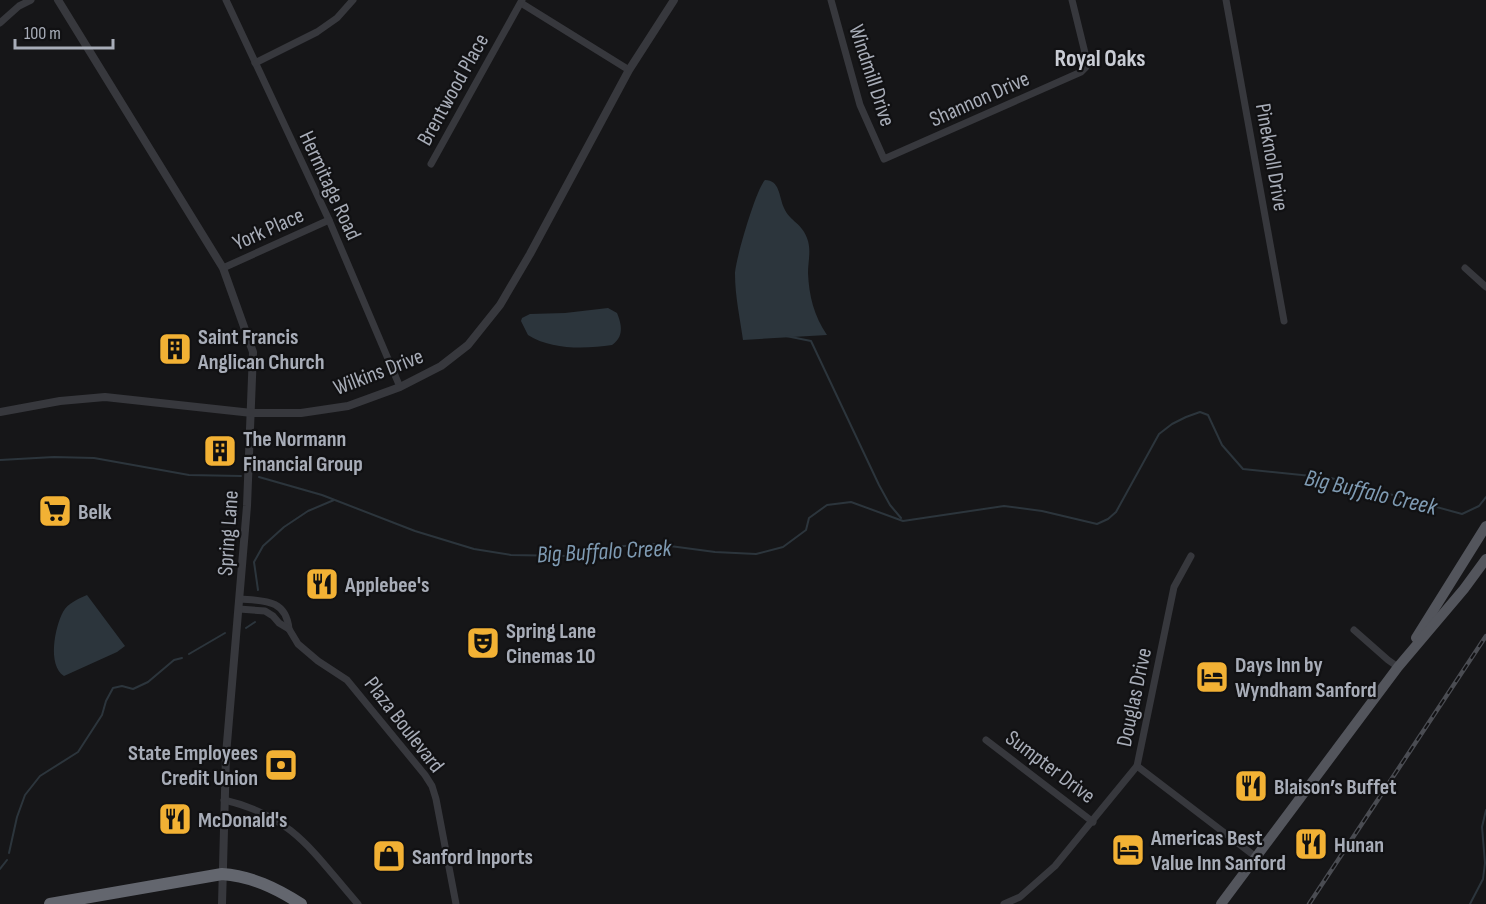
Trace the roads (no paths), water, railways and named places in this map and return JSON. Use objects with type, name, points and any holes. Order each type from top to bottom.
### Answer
[{"type":"highway","points":[[50,904],[222,874],[242,876],[264,883],[301,904]]},
{"type":"main road","points":[[1398,667],[1486,526]]},
{"type":"main road","points":[[1221,904],[1398,667],[1464,589],[1486,559]]},
{"type":"street","points":[[0,23],[19,6],[31,0]]},
{"type":"street","name":"Spring Lane","points":[[58,0],[223,268],[254,352],[240,599],[224,800],[222,904]]},
{"type":"street","name":"Hermitage Road","points":[[226,0],[329,220],[400,387]]},
{"type":"street","points":[[255,63],[317,32],[337,18],[353,0]]},
{"type":"street","name":"Wilkins Drive","points":[[0,412],[60,400],[105,397],[252,413],[301,413],[348,406],[400,387],[441,366],[468,345],[500,305],[530,254],[628,70],[674,0]]},
{"type":"street","name":"Windmill Drive","points":[[831,0],[860,105],[884,159]]},
{"type":"street","name":"Shannon Drive","points":[[884,159],[1081,72],[1086,67],[1087,61],[1072,0]]},
{"type":"street","name":"Pineknoll Drive","points":[[1226,0],[1284,321]]},
{"type":"street","points":[[521,2],[628,70]]},
{"type":"street","name":"Brentwood Place","points":[[431,164],[521,2]]},
{"type":"street","name":"York Place","points":[[223,268],[329,220]]},
{"type":"street","points":[[1465,268],[1486,287]]},
{"type":"street","name":"Douglas Drive","points":[[1004,904],[1020,897],[1055,866],[1137,766],[1174,587],[1191,556]]},
{"type":"street","name":"Plaza Boulevard","points":[[240,599],[267,601],[278,605],[288,619],[289,630]]},
{"type":"street","name":"Plaza Boulevard","points":[[239,609],[265,611],[273,616],[318,662],[347,680],[425,775],[432,786],[456,904]]},
{"type":"street","points":[[1354,630],[1398,667]]},
{"type":"street","name":"Sumpter Drive","points":[[986,740],[1093,822]]},
{"type":"street","points":[[1137,766],[1256,857]]},
{"type":"street","points":[[224,800],[251,808],[286,826],[309,846],[358,904]]},
{"type":"waterway","points":[[786,336],[811,341],[879,485],[890,505],[901,518]]},
{"type":"waterway","name":"Big Buffalo Creek","points":[[259,477],[322,495],[415,531],[474,549],[511,555],[569,556],[624,546],[655,544],[715,552],[756,554],[783,547],[806,530],[809,518],[827,505],[851,502],[903,521],[1004,506],[1042,511],[1097,524],[1116,512],[1159,434],[1172,424],[1200,412],[1208,415],[1222,445],[1243,469],[1331,478],[1462,514],[1479,506],[1486,497]]},
{"type":"waterway","name":"Big Buffalo Creek","points":[[0,460],[54,457],[94,458],[189,475],[241,476]]},
{"type":"waterway","points":[[258,590],[254,562],[263,546],[284,527],[308,511],[334,500]]},
{"type":"waterway","points":[[246,628],[255,622]]},
{"type":"waterway","points":[[189,654],[225,633]]},
{"type":"waterway","points":[[9,853],[17,817],[25,795],[40,776],[78,752],[102,715],[113,688],[122,686],[133,689],[148,682],[174,660],[182,658]]},
{"type":"waterway","points":[[1470,904],[1483,879],[1485,863],[1482,827],[1486,810]]},
{"type":"waterway","points":[[0,869],[7,860]]},
{"type":"railway","points":[[1309,904],[1486,636]]},
{"type":"place","name":"Saint Francis Anglican Church","points":[[175,349]]},
{"type":"place","name":"The Normann Financial Group","points":[[220,451]]},
{"type":"place","name":"Belk","points":[[55,511]]},
{"type":"place","name":"Applebee's","points":[[322,584]]},
{"type":"place","name":"Spring Lane Cinemas 10","points":[[483,643]]},
{"type":"place","name":"Days Inn by Wyndham Sanford","points":[[1212,677]]},
{"type":"place","name":"State Employees Credit Union","points":[[281,765]]},
{"type":"place","name":"Blaison’s Buffet","points":[[1251,786]]},
{"type":"place","name":"McDonald's","points":[[175,819]]},
{"type":"place","name":"Hunan","points":[[1311,844]]},
{"type":"place","name":"Americas Best Value Inn Sanford","points":[[1128,850]]},
{"type":"place","name":"Sanford Inports","points":[[389,856]]},
{"type":"district","name":"Royal Oaks","points":[[1100,58]]}]
